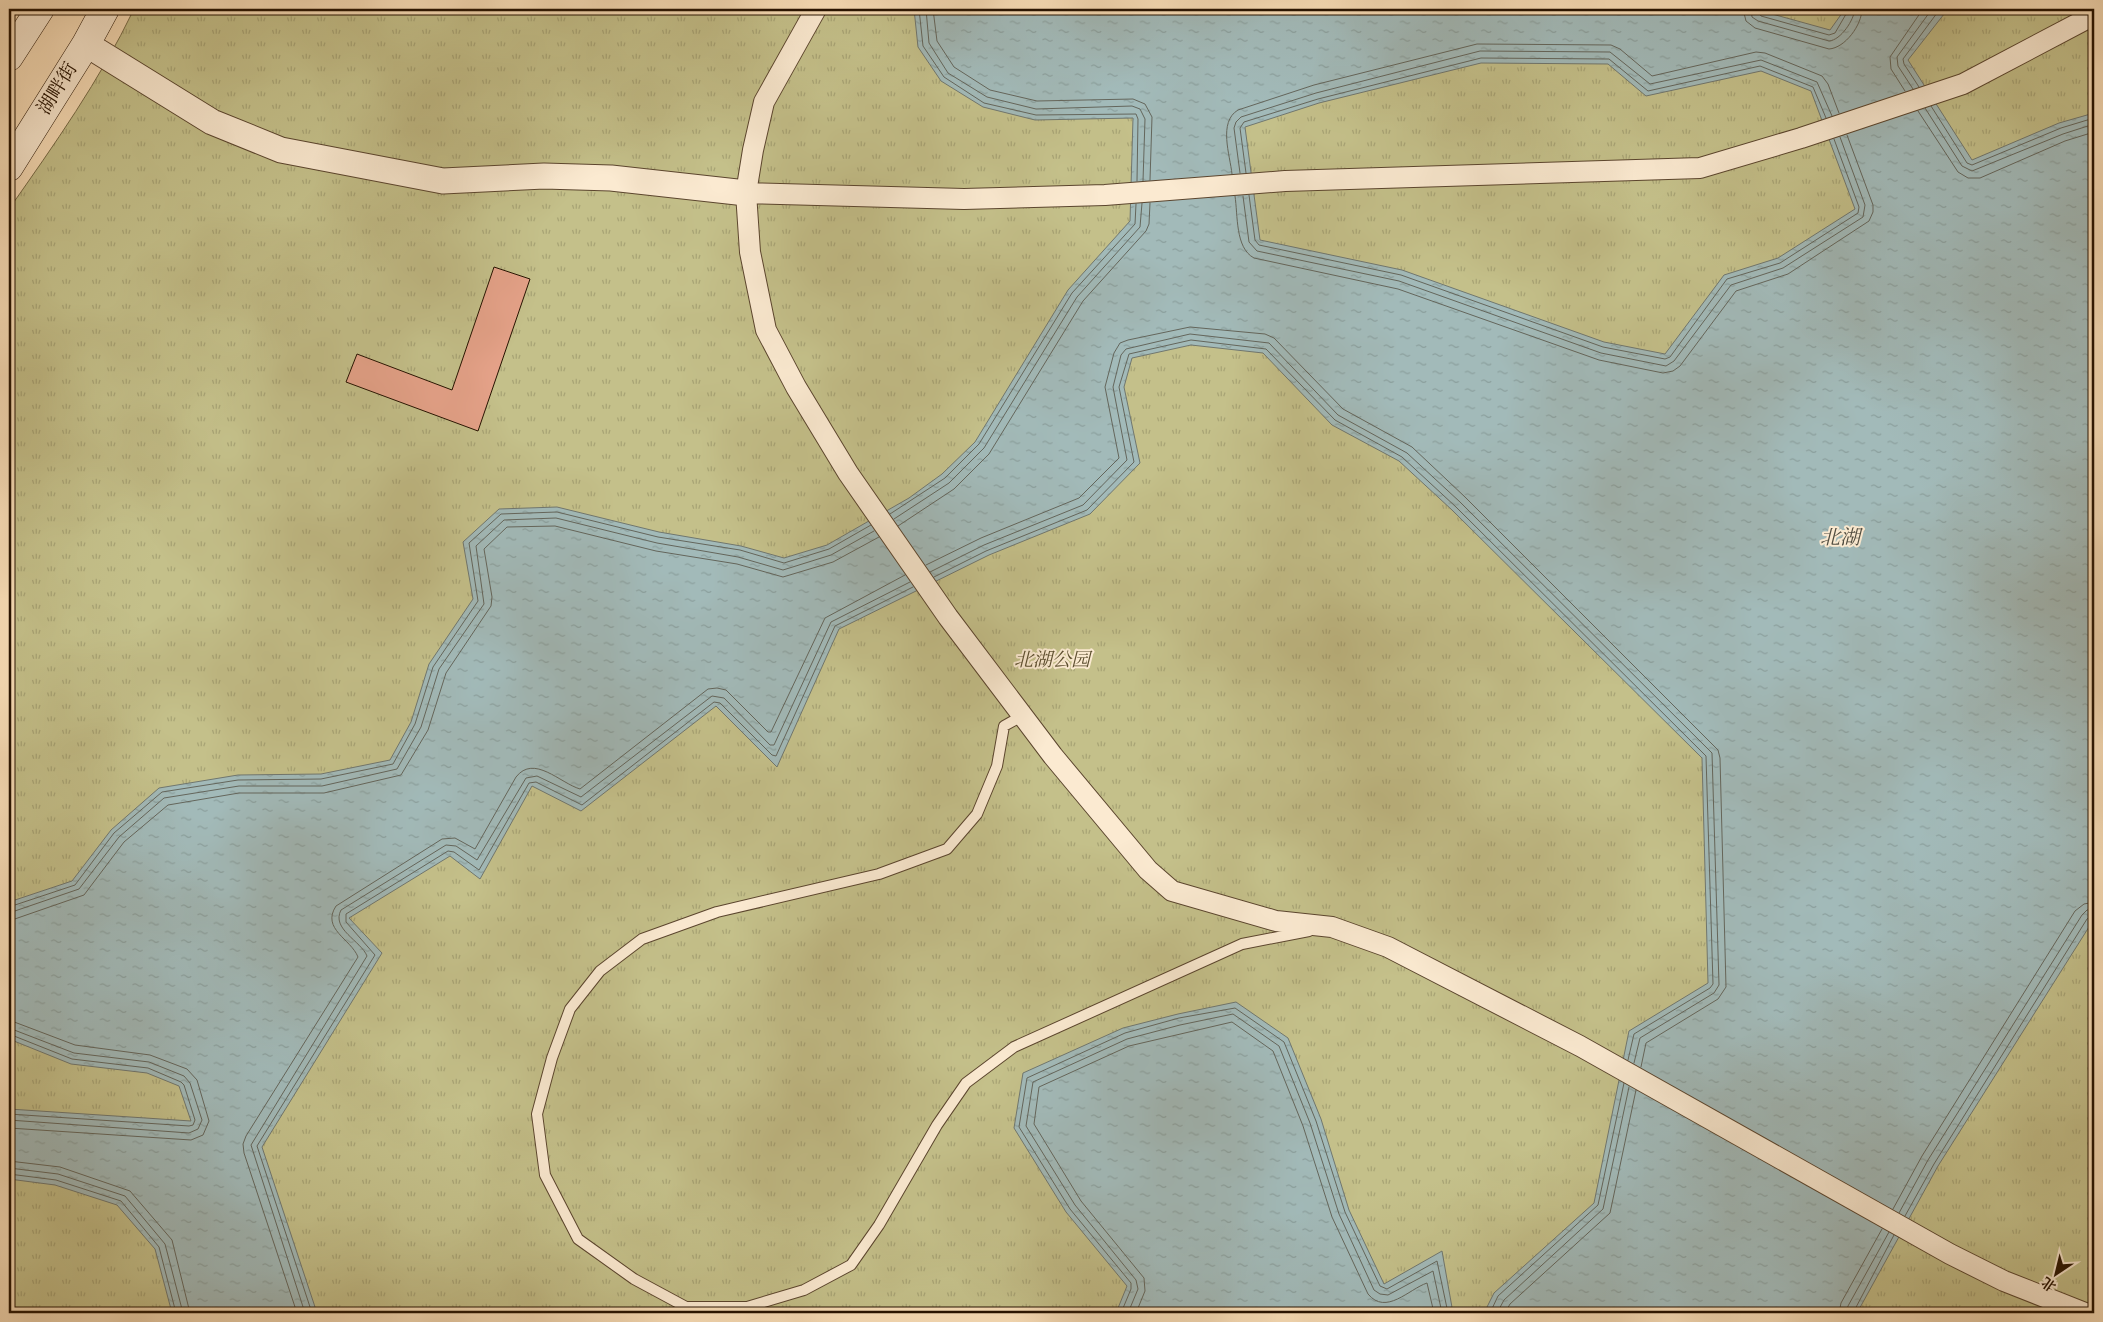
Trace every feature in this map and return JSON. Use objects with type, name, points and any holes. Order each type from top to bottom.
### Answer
[{"type":"main road","points":[[9,57],[40,9]]},
{"type":"main road","name":"湖畔街","points":[[9,167],[86,44],[105,9]]},
{"type":"street","points":[[816,9],[764,102],[752,150],[746,193],[750,252],[766,330],[796,387],[848,473],[873,506],[948,616],[1053,756],[1148,870],[1172,891],[1276,921],[1332,927],[1388,947],[1580,1046],[1950,1254],[2004,1281],[2085,1313]]},
{"type":"street","points":[[86,44],[212,122],[281,150],[443,181],[544,176],[611,178],[746,193],[964,199],[1105,195],[1286,181],[1700,168],[1801,138],[1963,84],[2094,15]]},
{"type":"lane","points":[[1022,716],[1004,726],[997,766],[977,814],[947,849],[879,874],[717,912],[642,939],[600,971],[570,1009],[552,1058],[537,1114],[545,1175],[578,1239],[634,1279],[686,1307],[747,1306],[804,1290],[851,1265],[879,1225],[937,1125],[966,1083],[1014,1047],[1242,944],[1332,927]]},
{"type":"green space","name":"北湖公园","points":[[134,9],[2094,9],[2094,1313],[9,1313],[9,209],[91,87]]},
{"type":"water","name":"北湖","points":[[914,9],[1754,9],[1830,30],[1845,9],[1948,9],[1908,60],[1972,160],[2059,123],[2094,113],[2094,919],[1938,1166],[1857,1313],[1484,1313],[1494,1293],[1594,1203],[1629,1031],[1708,983],[1702,758],[1452,510],[1399,461],[1332,425],[1263,353],[1191,345],[1132,358],[1124,387],[1140,463],[1090,514],[989,555],[839,629],[777,767],[716,706],[581,811],[532,786],[480,879],[450,856],[349,918],[382,953],[262,1147],[317,1313],[172,1313],[155,1249],[117,1205],[55,1185],[9,1179],[9,1109],[191,1121],[179,1086],[147,1073],[71,1064],[9,1039],[9,902],[72,881],[111,830],[159,788],[238,775],[321,774],[390,760],[411,722],[429,664],[473,599],[463,542],[499,509],[557,507],[659,532],[741,546],[784,558],[827,545],[909,498],[942,474],[975,442],[1068,290],[1130,221],[1133,118],[1035,120],[983,107],[941,81],[918,47]],"holes":[[[1481,63],[1608,64],[1646,96],[1761,71],[1811,91],[1855,209],[1778,258],[1724,275],[1665,354],[1604,342],[1402,270],[1260,240],[1245,127],[1319,103]]]},
{"type":"water","points":[[1236,1002],[1288,1038],[1321,1119],[1349,1210],[1384,1284],[1442,1251],[1453,1313],[1116,1313],[1127,1286],[1066,1212],[1014,1128],[1023,1073],[1123,1028]]},
{"type":"building","points":[[494,267],[530,279],[478,431],[346,382],[357,354],[452,390]]}]
